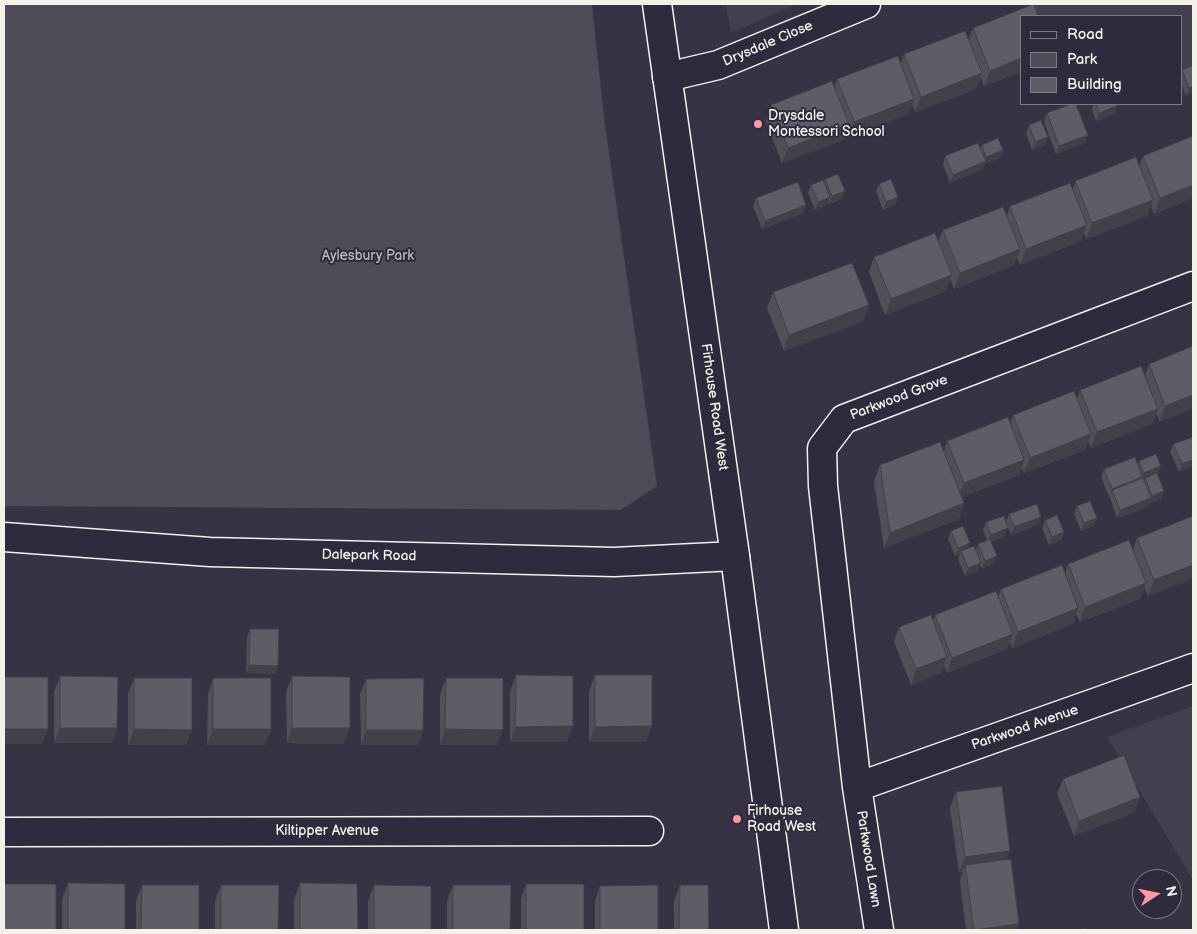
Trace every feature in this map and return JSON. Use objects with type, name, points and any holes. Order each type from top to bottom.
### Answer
[{"type":"street","name":"Firhouse Road West","points":[[656,4],[735,556],[784,930]]},
{"type":"street","name":"Drysdale Close","points":[[667,77],[718,65],[866,4]]},
{"type":"street","name":"Parkwood Grove","points":[[857,787],[823,486],[822,448],[844,419],[1193,286]]},
{"type":"street","name":"Dalepark Road","points":[[4,537],[240,552],[614,562],[735,556]]},
{"type":"street","name":"Parkwood Avenue","points":[[857,787],[1193,668]]},
{"type":"street","name":"Parkwood Lawn","points":[[857,787],[879,930]]},
{"type":"street","name":"Kiltipper Avenue","points":[[4,832],[649,831]]},
{"type":"shaded area","points":[[726,4],[797,4],[731,33]]},
{"type":"shaded area","points":[[1026,4],[1193,4],[1193,68],[1182,73],[1182,15],[1032,15]]},
{"type":"shaded area","points":[[1193,706],[1193,880],[1107,737]]},
{"type":"green space","name":"Aylesbury Park","points":[[4,4],[592,4],[604,118],[657,486],[621,510],[4,506]]},
{"type":"building","points":[[1034,4],[1038,15],[1020,15],[1020,58],[990,71],[973,28]]},
{"type":"building","points":[[965,31],[982,73],[921,97],[904,54]]},
{"type":"building","points":[[898,56],[914,99],[854,122],[837,79]]},
{"type":"building","points":[[1193,65],[1193,87],[1189,88],[1182,70]]},
{"type":"building","points":[[832,81],[849,124],[788,148],[771,105]]},
{"type":"building","points":[[1068,105],[1076,105],[1088,135],[1059,146],[1047,113]]},
{"type":"building","points":[[1096,105],[1117,106],[1099,113]]},
{"type":"building","points":[[1041,120],[1048,137],[1035,142],[1029,125]]},
{"type":"building","points":[[1193,136],[1193,185],[1160,198],[1143,156]]},
{"type":"building","points":[[998,138],[1003,150],[986,157],[982,145]]},
{"type":"building","points":[[978,143],[986,161],[953,175],[945,156]]},
{"type":"building","points":[[1136,157],[1153,200],[1092,223],[1075,181]]},
{"type":"building","points":[[838,174],[845,191],[832,196],[825,179]]},
{"type":"building","points":[[891,179],[898,197],[886,202],[879,184]]},
{"type":"building","points":[[823,180],[830,197],[818,202],[811,185]]},
{"type":"building","points":[[798,182],[806,205],[765,221],[756,198]]},
{"type":"building","points":[[1070,183],[1087,225],[1026,249],[1010,206]]},
{"type":"building","points":[[1003,207],[1020,249],[960,273],[943,230]]},
{"type":"building","points":[[935,233],[952,275],[891,299],[874,257]]},
{"type":"building","points":[[852,263],[869,305],[789,335],[773,292]]},
{"type":"building","points":[[1193,346],[1193,395],[1165,406],[1149,364]]},
{"type":"building","points":[[1141,366],[1158,409],[1097,432],[1080,390]]},
{"type":"building","points":[[1074,391],[1091,434],[1030,458],[1013,415]]},
{"type":"building","points":[[1008,417],[1024,460],[964,483],[947,441]]},
{"type":"building","points":[[1193,437],[1193,460],[1182,464],[1173,444]]},
{"type":"building","points":[[940,442],[964,503],[890,533],[880,465]]},
{"type":"building","points":[[1156,454],[1161,466],[1144,473],[1139,461]]},
{"type":"building","points":[[1135,457],[1142,477],[1112,489],[1104,469]]},
{"type":"building","points":[[1157,473],[1164,491],[1152,496],[1145,478]]},
{"type":"building","points":[[1143,478],[1151,498],[1120,510],[1112,490]]},
{"type":"building","points":[[1090,501],[1097,518],[1084,523],[1077,506]]},
{"type":"building","points":[[1037,504],[1041,517],[1014,527],[1009,514]]},
{"type":"building","points":[[1057,515],[1064,532],[1052,537],[1045,520]]},
{"type":"building","points":[[1004,516],[1008,528],[991,535],[986,522]]},
{"type":"building","points":[[1193,516],[1193,565],[1154,580],[1137,538]]},
{"type":"building","points":[[963,526],[970,543],[958,548],[951,531]]},
{"type":"building","points":[[990,539],[997,556],[985,561],[978,544]]},
{"type":"building","points":[[1129,540],[1146,583],[1085,607],[1068,564]]},
{"type":"building","points":[[974,546],[981,563],[968,568],[961,551]]},
{"type":"building","points":[[1062,565],[1078,608],[1018,632],[1001,589]]},
{"type":"building","points":[[996,591],[1013,634],[952,658],[935,615]]},
{"type":"building","points":[[931,615],[947,657],[916,669],[899,627]]},
{"type":"building","points":[[250,629],[279,629],[278,666],[249,665]]},
{"type":"building","points":[[516,675],[573,676],[573,726],[515,727]]},
{"type":"building","points":[[595,675],[652,675],[652,726],[595,727]]},
{"type":"building","points":[[60,676],[118,677],[117,728],[60,728]]},
{"type":"building","points":[[292,676],[350,677],[350,728],[292,728]]},
{"type":"building","points":[[4,677],[48,677],[48,729],[4,729]]},
{"type":"building","points":[[134,678],[192,678],[192,730],[134,729]]},
{"type":"building","points":[[213,678],[271,678],[271,729],[213,729]]},
{"type":"building","points":[[424,678],[423,730],[366,730],[366,679]]},
{"type":"building","points":[[446,678],[503,678],[503,730],[445,729]]},
{"type":"building","points":[[1124,755],[1140,797],[1079,821],[1063,779]]},
{"type":"building","points":[[1002,786],[1010,851],[965,857],[956,792]]},
{"type":"building","points":[[1011,859],[1019,924],[974,930],[965,865]]},
{"type":"building","points":[[68,883],[125,884],[125,930],[68,930]]},
{"type":"building","points":[[300,883],[357,884],[358,930],[300,930]]},
{"type":"building","points":[[4,884],[56,884],[56,930],[4,930]]},
{"type":"building","points":[[526,884],[584,884],[584,930],[526,930]]},
{"type":"building","points":[[142,885],[199,885],[199,930],[141,930]]},
{"type":"building","points":[[221,885],[279,885],[278,930],[221,930]]},
{"type":"building","points":[[374,885],[431,886],[431,930],[374,930]]},
{"type":"building","points":[[453,885],[511,885],[510,930],[453,930]]},
{"type":"building","points":[[658,885],[658,930],[600,930],[600,886]]},
{"type":"building","points":[[680,885],[708,885],[709,930],[679,930]]},
{"type":"place","name":"Drysdale Montessori School","points":[[758,124]]},
{"type":"place","name":"Firhouse Road West","points":[[737,819]]}]
